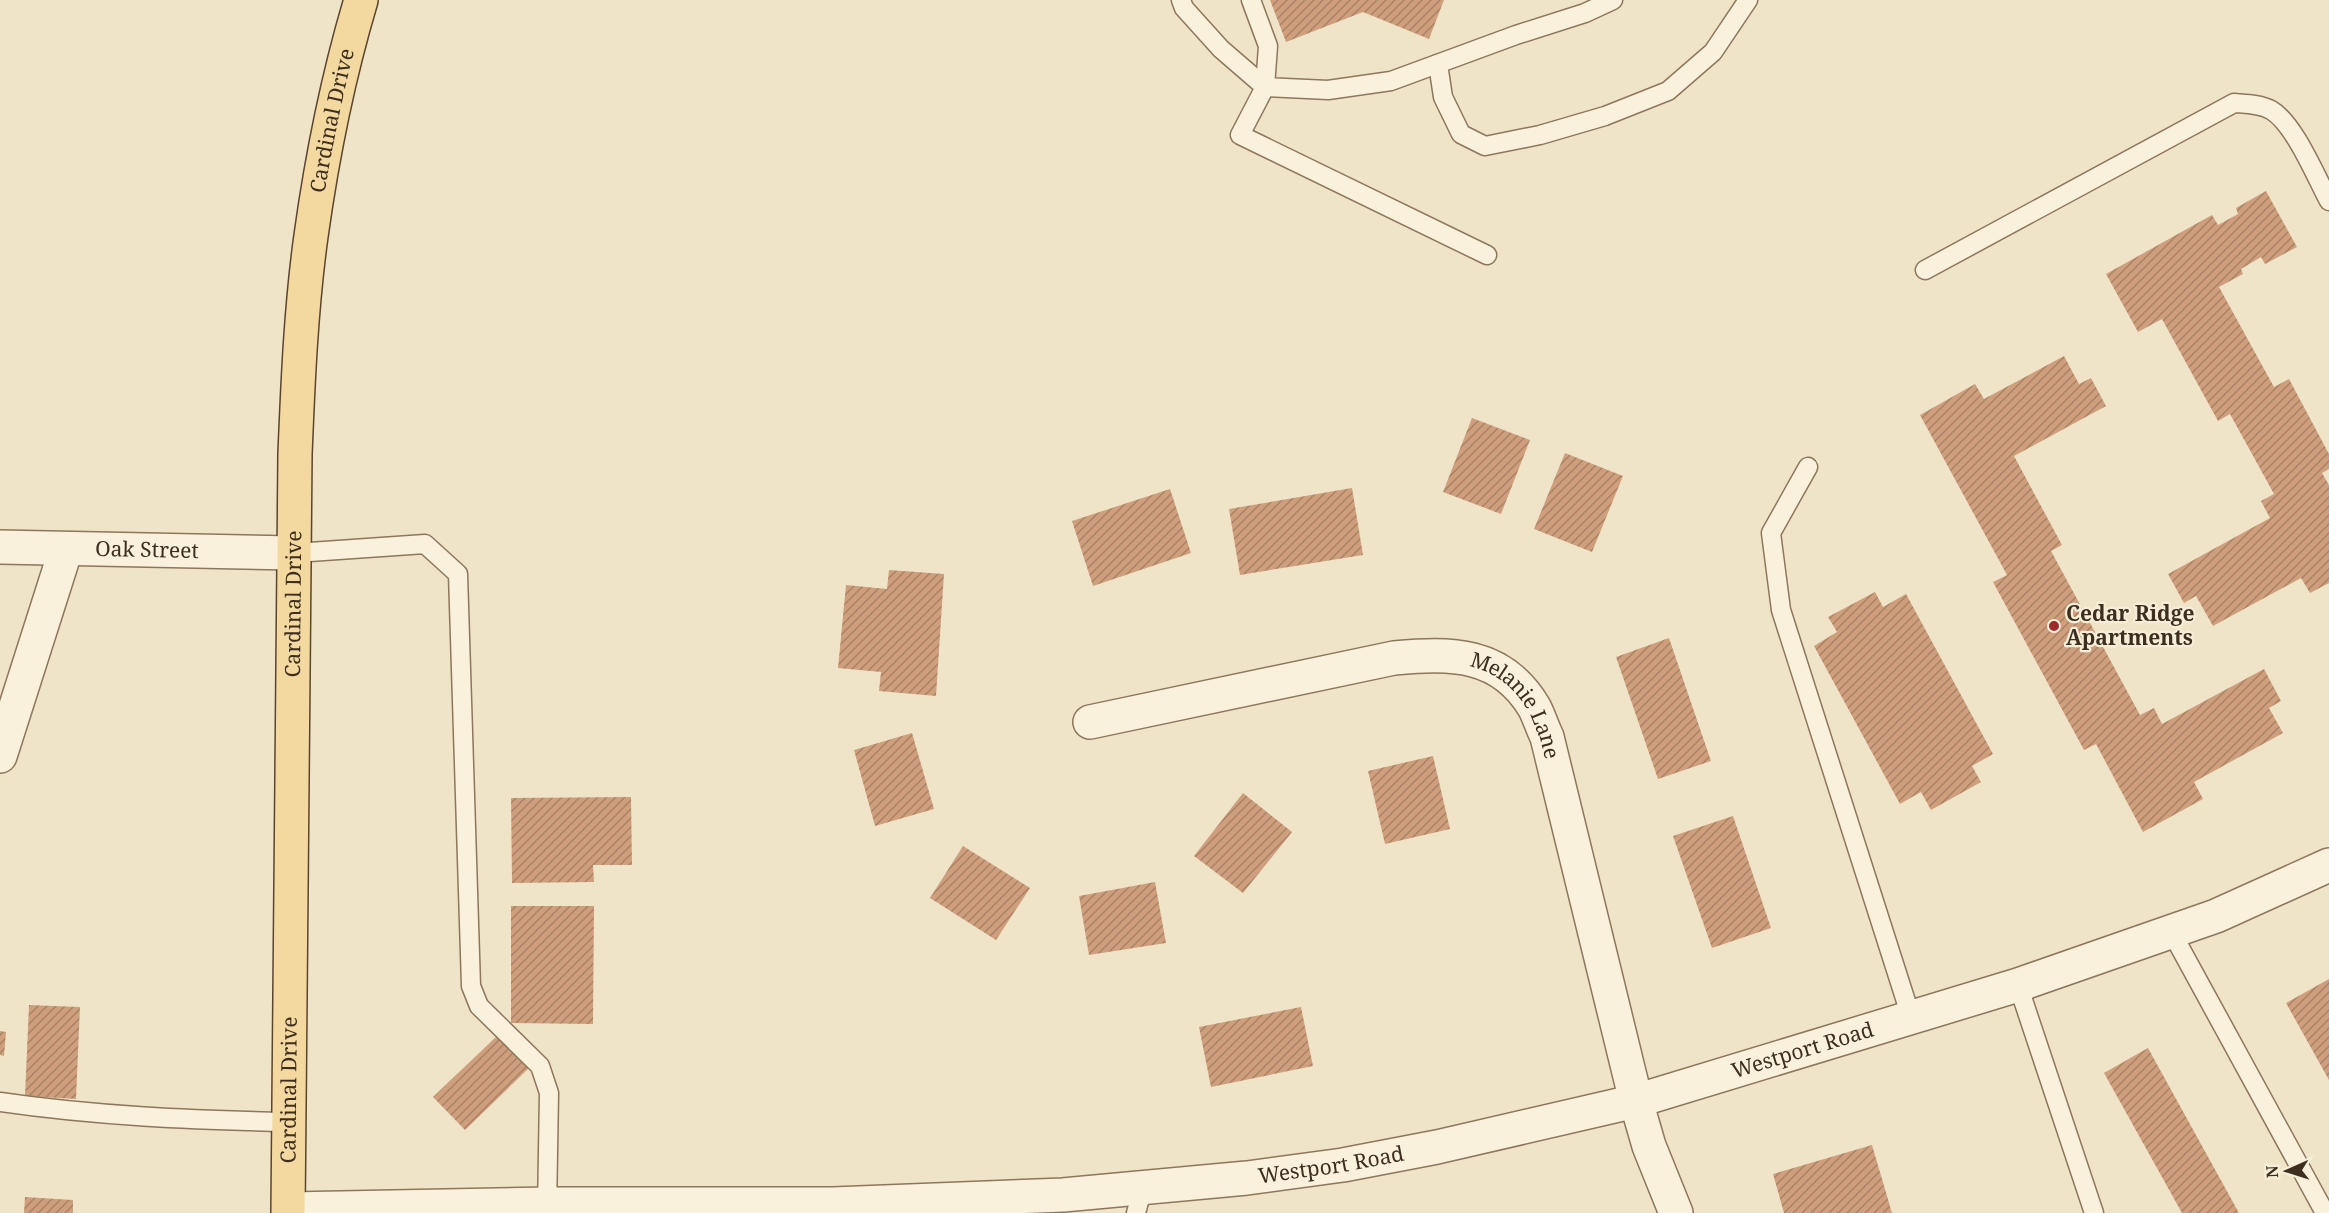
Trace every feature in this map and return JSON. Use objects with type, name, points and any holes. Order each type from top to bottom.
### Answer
[{"type":"main road","name":"Cardinal Drive","points":[[289,1211],[295,454],[300,345],[311,237],[329,130],[361,0]]},
{"type":"street","name":"Oak Street","points":[[0,548],[294,553]]},
{"type":"street","points":[[0,756],[66,549]]},
{"type":"street","name":"Melanie Lane","points":[[1090,722],[1394,658],[1429,655],[1463,656],[1492,666],[1516,683],[1534,708],[1546,737],[1636,1101],[1649,1146],[1676,1213]]},
{"type":"street","name":"Westport Road","points":[[289,1211],[845,1208],[1063,1195],[1140,1200],[1247,1178],[1342,1165],[1437,1147],[1636,1101],[2018,986],[2172,933],[2294,883],[2329,865]]},
{"type":"lane","points":[[1181,0],[1184,8],[1221,49],[1265,87],[1328,90],[1391,81],[1585,13],[1613,0]]},
{"type":"lane","points":[[1251,0],[1268,46],[1265,87],[1240,135],[1487,255]]},
{"type":"lane","points":[[1438,64],[1443,97],[1461,134],[1485,146],[1540,135],[1605,116],[1668,91],[1713,52],[1748,0]]},
{"type":"lane","points":[[1925,270],[2234,103],[2255,104],[2272,111],[2290,129],[2329,201]]},
{"type":"lane","points":[[1808,466],[1770,533],[1781,610],[1911,1017]]},
{"type":"lane","points":[[294,553],[425,544],[458,574],[471,986],[479,1006],[540,1066],[549,1093],[548,1209]]},
{"type":"lane","points":[[2172,933],[2325,1213]]},
{"type":"lane","points":[[2018,986],[2094,1213]]},
{"type":"lane","points":[[0,1102],[37,1108],[139,1116],[289,1122]]},
{"type":"building","points":[[1270,0],[1444,0],[1429,39],[1363,12],[1286,42]]},
{"type":"building","name":"Cedar Ridge Apartments","points":[[2266,191],[2297,247],[2265,264],[2261,257],[2241,269],[2243,274],[2219,287],[2274,387],[2289,379],[2329,454],[2329,469],[2322,473],[2329,485],[2329,583],[2310,593],[2301,578],[2213,626],[2196,596],[2184,603],[2168,574],[2270,518],[2261,501],[2274,494],[2230,414],[2218,421],[2162,319],[2138,332],[2106,274],[2212,215],[2218,225],[2238,214],[2236,208]]},
{"type":"building","name":"Cedar Ridge Apartments","points":[[2064,356],[2079,384],[2091,378],[2106,406],[2014,456],[2062,545],[2051,551],[2140,715],[2154,708],[2162,724],[2264,669],[2281,701],[2269,708],[2283,733],[2194,782],[2203,799],[2143,832],[2096,744],[2084,750],[1993,582],[2007,575],[1920,415],[1975,384],[1984,399]]},
{"type":"building","points":[[1472,418],[1530,440],[1501,514],[1443,492]]},
{"type":"building","points":[[1565,453],[1623,476],[1592,552],[1534,529]]},
{"type":"building","points":[[1352,488],[1363,555],[1240,575],[1229,509]]},
{"type":"building","points":[[1170,489],[1191,553],[1093,586],[1072,521]]},
{"type":"building","points":[[889,570],[944,574],[936,696],[879,691],[881,672],[838,668],[846,585],[887,589]]},
{"type":"building","points":[[1875,592],[1883,607],[1906,594],[1993,754],[1972,766],[1981,782],[1931,810],[1921,792],[1900,804],[1814,646],[1837,632],[1828,617]]},
{"type":"building","points":[[1669,638],[1711,761],[1658,779],[1616,657]]},
{"type":"building","points":[[912,733],[934,809],[875,826],[854,750]]},
{"type":"building","points":[[1433,756],[1450,829],[1385,844],[1368,771]]},
{"type":"building","points":[[1243,793],[1292,832],[1243,893],[1194,856]]},
{"type":"building","points":[[631,797],[632,865],[593,865],[594,882],[512,883],[511,798]]},
{"type":"building","points":[[1733,816],[1771,928],[1712,948],[1673,836]]},
{"type":"building","points":[[963,846],[1030,888],[996,940],[930,898]]},
{"type":"building","points":[[1155,882],[1166,943],[1089,955],[1079,896]]},
{"type":"building","points":[[511,906],[594,906],[593,1024],[511,1023]]},
{"type":"building","points":[[2329,979],[2329,1080],[2286,1003]]},
{"type":"building","points":[[29,1005],[80,1007],[76,1099],[25,1096]]},
{"type":"building","points":[[1301,1007],[1313,1066],[1211,1087],[1199,1027]]},
{"type":"building","points":[[0,1031],[6,1032],[4,1056],[0,1055]]},
{"type":"building","points":[[498,1035],[530,1067],[465,1130],[433,1097]]},
{"type":"building","points":[[2148,1048],[2239,1213],[2182,1213],[2104,1073]]},
{"type":"building","points":[[1872,1145],[1892,1213],[1784,1213],[1773,1174]]},
{"type":"building","points":[[25,1197],[73,1200],[73,1213],[24,1213]]},
{"type":"place","name":"Cedar Ridge Apartments","points":[[2054,626]]}]
